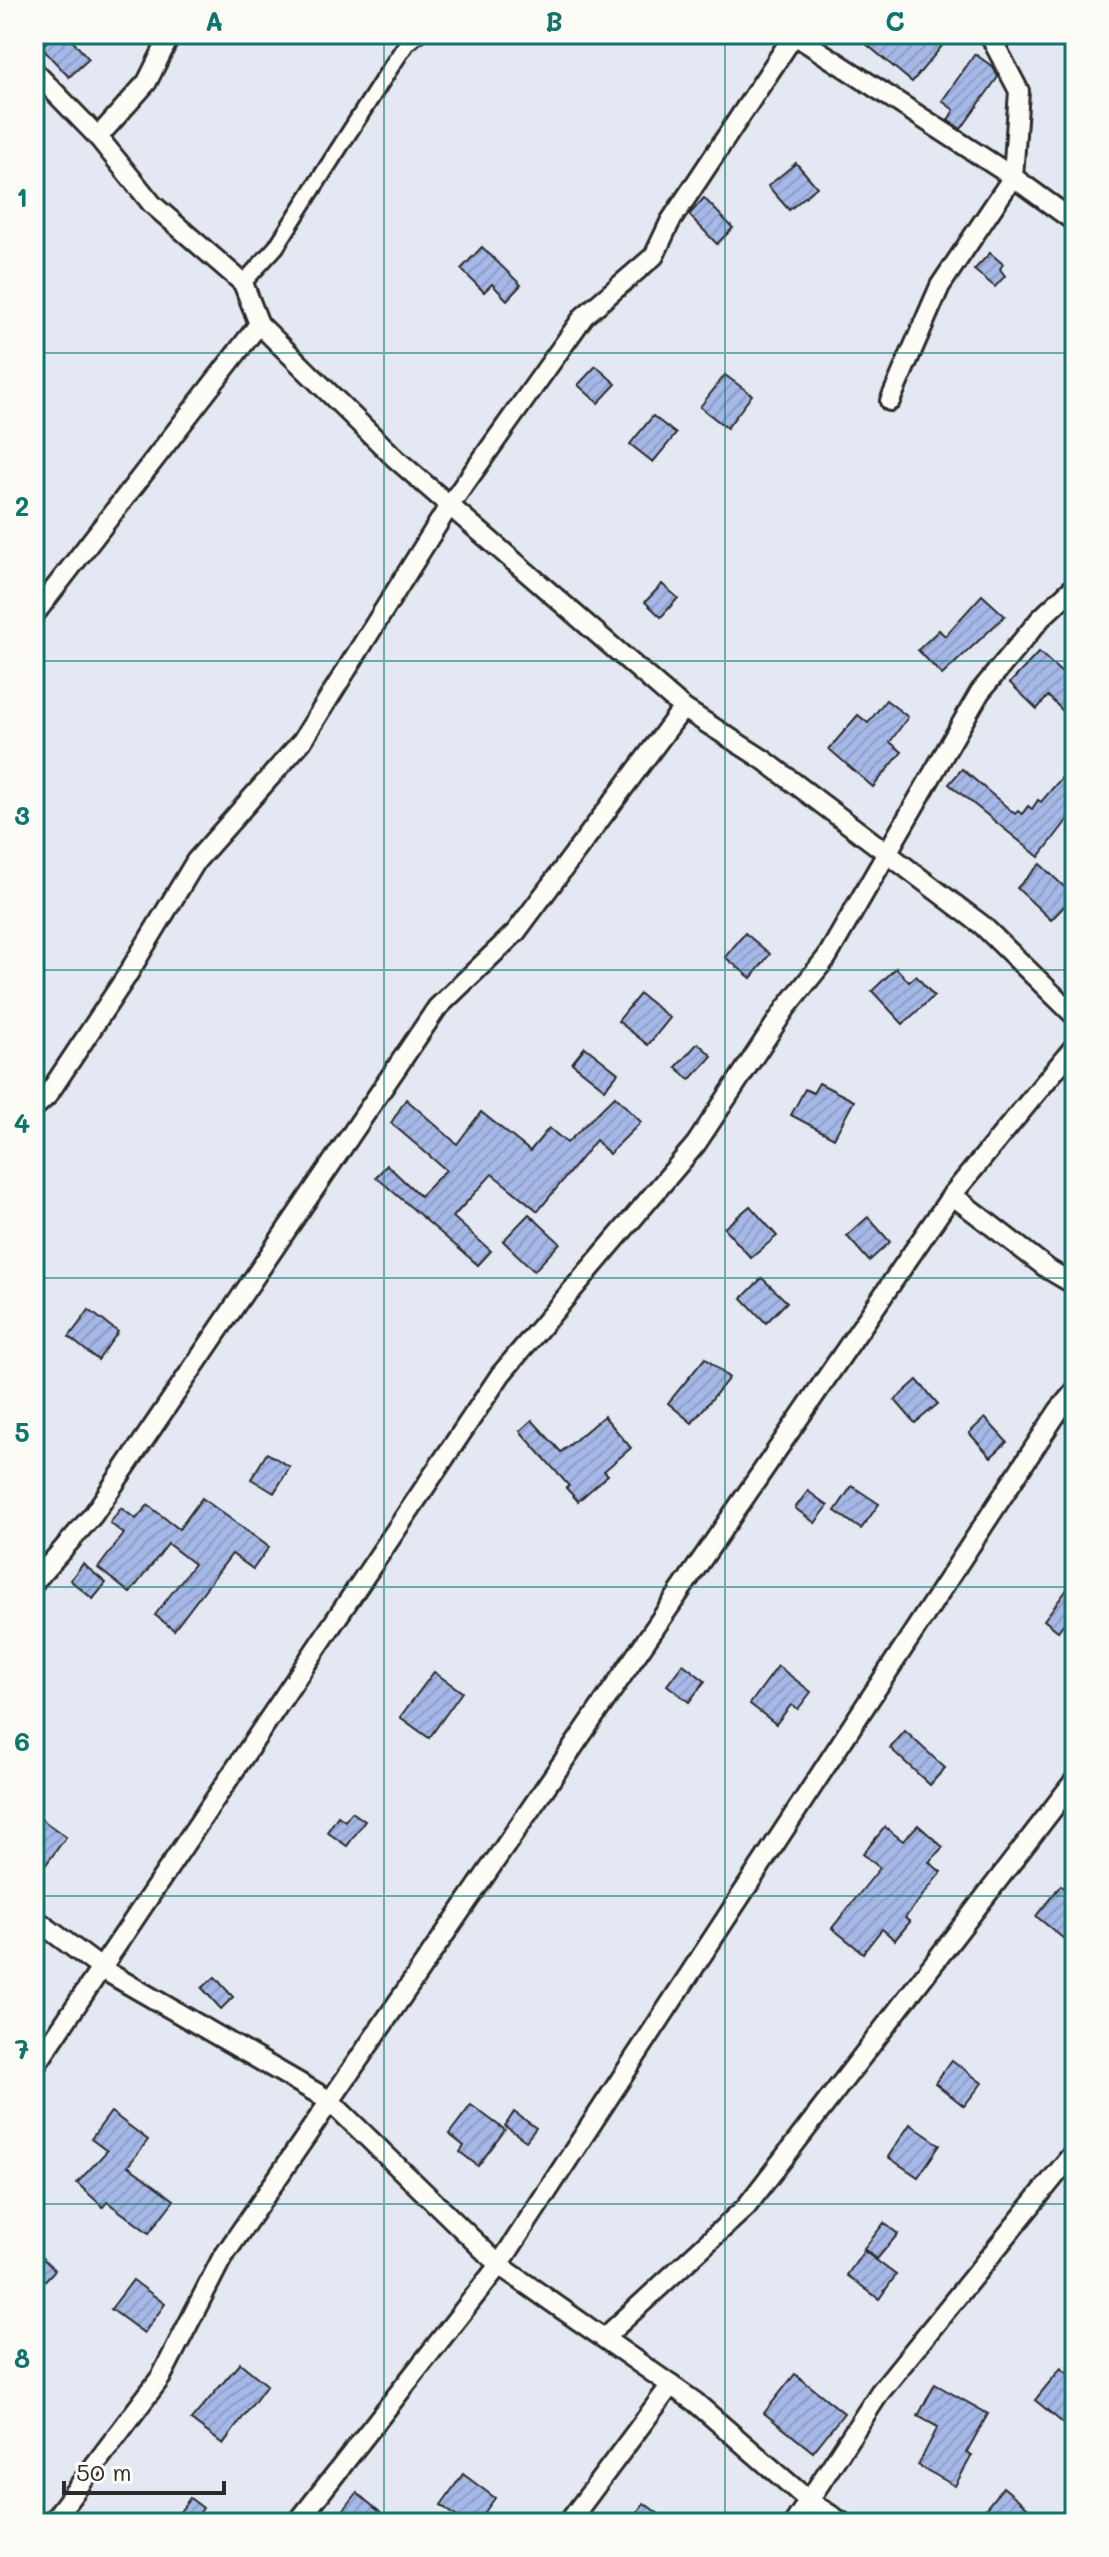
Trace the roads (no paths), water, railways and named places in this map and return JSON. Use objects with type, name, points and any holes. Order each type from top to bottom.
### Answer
[{"type":"street","points":[[98,137],[147,82],[171,34]]},
{"type":"street","points":[[243,283],[276,247],[407,43],[418,34]]},
{"type":"street","points":[[890,401],[940,286],[1013,177],[1019,91],[989,34]]},
{"type":"street","points":[[34,1108],[47,1096],[118,990],[196,861],[302,741],[449,506],[584,316],[654,256],[670,222],[794,35],[1013,177],[1075,222]]},
{"type":"street","points":[[34,71],[98,137],[152,204],[243,283],[259,324],[449,506],[683,708],[764,760],[982,925],[1075,1016]]},
{"type":"street","points":[[34,615],[259,324]]},
{"type":"street","points":[[34,2068],[501,1374],[696,1144],[786,1008],[827,957],[885,850],[980,692],[1041,618],[1075,586]]},
{"type":"street","points":[[34,1582],[93,1515],[437,1008],[516,932],[683,708]]},
{"type":"street","points":[[51,2523],[161,2377],[221,2260],[952,1195],[1075,1046]]},
{"type":"street","points":[[952,1195],[1048,1269],[1075,1285]]},
{"type":"street","points":[[297,2523],[499,2265],[1059,1410],[1075,1391]]},
{"type":"street","points":[[604,2338],[746,2207],[1075,1780]]},
{"type":"street","points":[[34,1918],[102,1969],[329,2100],[499,2265],[671,2385],[809,2501],[843,2523]]},
{"type":"street","points":[[794,2523],[880,2392],[1075,2151]]},
{"type":"street","points":[[568,2523],[671,2385]]}]
